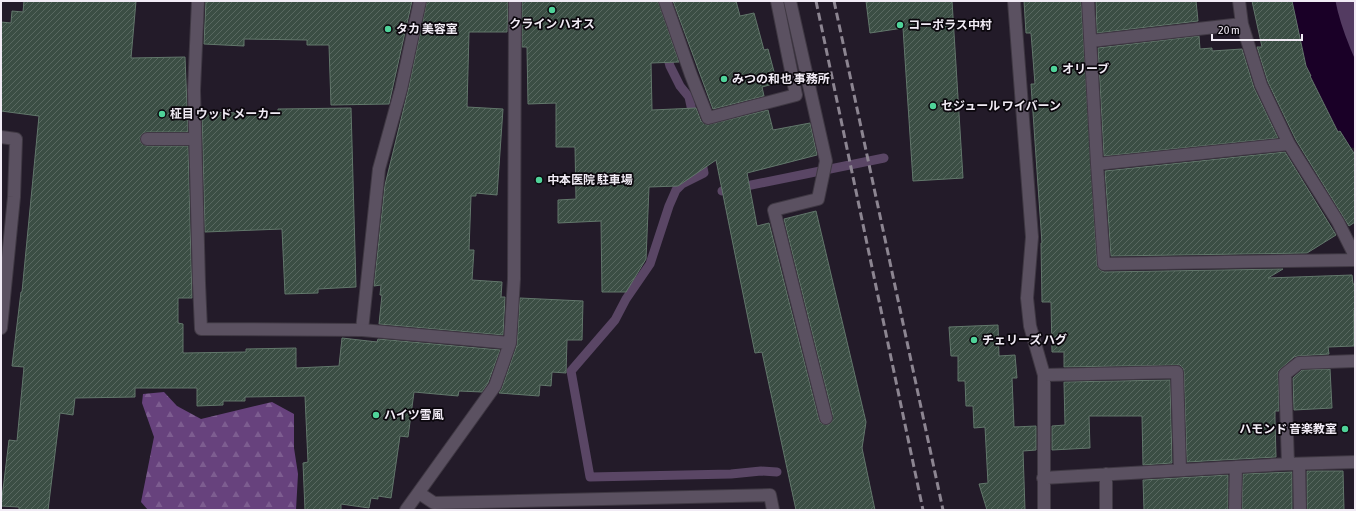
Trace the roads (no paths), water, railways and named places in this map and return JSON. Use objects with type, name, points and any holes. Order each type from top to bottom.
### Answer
[{"type":"street","points":[[198,1],[194,90],[201,329],[362,330],[510,343]]},
{"type":"street","points":[[362,330],[379,169],[401,90],[420,1]]},
{"type":"street","points":[[406,510],[420,493],[495,386],[510,343],[514,279],[515,1]]},
{"type":"street","points":[[665,1],[708,118],[796,95],[777,1]]},
{"type":"street","points":[[790,1],[826,161],[822,174],[818,199],[774,210],[826,418]]},
{"type":"street","points":[[1014,1],[1032,237],[1027,298],[1030,326],[1044,375],[1044,510]]},
{"type":"street","points":[[1088,1],[1104,264],[1355,260]]},
{"type":"street","points":[[1239,1],[1242,24],[1261,85],[1289,144],[1338,222],[1355,256]]},
{"type":"street","points":[[1091,41],[1242,24]]},
{"type":"street","points":[[1,137],[16,139],[14,197],[1,328]]},
{"type":"street","points":[[147,139],[195,139]]},
{"type":"street","points":[[1097,164],[1289,144]]},
{"type":"street","points":[[1300,510],[1285,374],[1300,363],[1355,361]]},
{"type":"street","points":[[1044,375],[1177,372],[1180,470]]},
{"type":"street","points":[[1043,478],[1355,462]]},
{"type":"street","points":[[1235,510],[1236,467]]},
{"type":"street","points":[[1106,474],[1106,510]]},
{"type":"street","points":[[420,493],[434,503],[770,495],[773,510]]},
{"type":"waterway","points":[[1308,1],[1311,17],[1321,47],[1355,121]]},
{"type":"waterway","points":[[666,51],[670,66],[680,86],[689,97],[694,120]]},
{"type":"waterway","points":[[701,158],[704,173],[682,184],[676,190],[669,206],[650,264],[626,299],[615,320],[571,371],[590,477],[731,474],[761,471],[777,472]]},
{"type":"waterway","points":[[722,191],[884,158]]},
{"type":"railway","points":[[816,1],[923,510]]},
{"type":"railway","points":[[834,1],[943,510]]},
{"type":"place","name":"クライン ハオス","points":[[552,10]]},
{"type":"place","name":"コーポラス中村","points":[[900,25]]},
{"type":"place","name":"タカ 美容室","points":[[388,29]]},
{"type":"place","name":"オリーブ","points":[[1054,69]]},
{"type":"place","name":"みつの和也 事務所","points":[[724,79]]},
{"type":"place","name":"セジュール ワイバーン","points":[[933,106]]},
{"type":"place","name":"柾目 ウッド メーカー","points":[[162,114]]},
{"type":"place","name":"中本医院 駐車場","points":[[539,180]]},
{"type":"place","name":"チェリーズ ハグ","points":[[974,340]]},
{"type":"place","name":"ハイツ雪風","points":[[376,415]]},
{"type":"place","name":"ハモンド 音楽教室","points":[[1345,429]]}]
